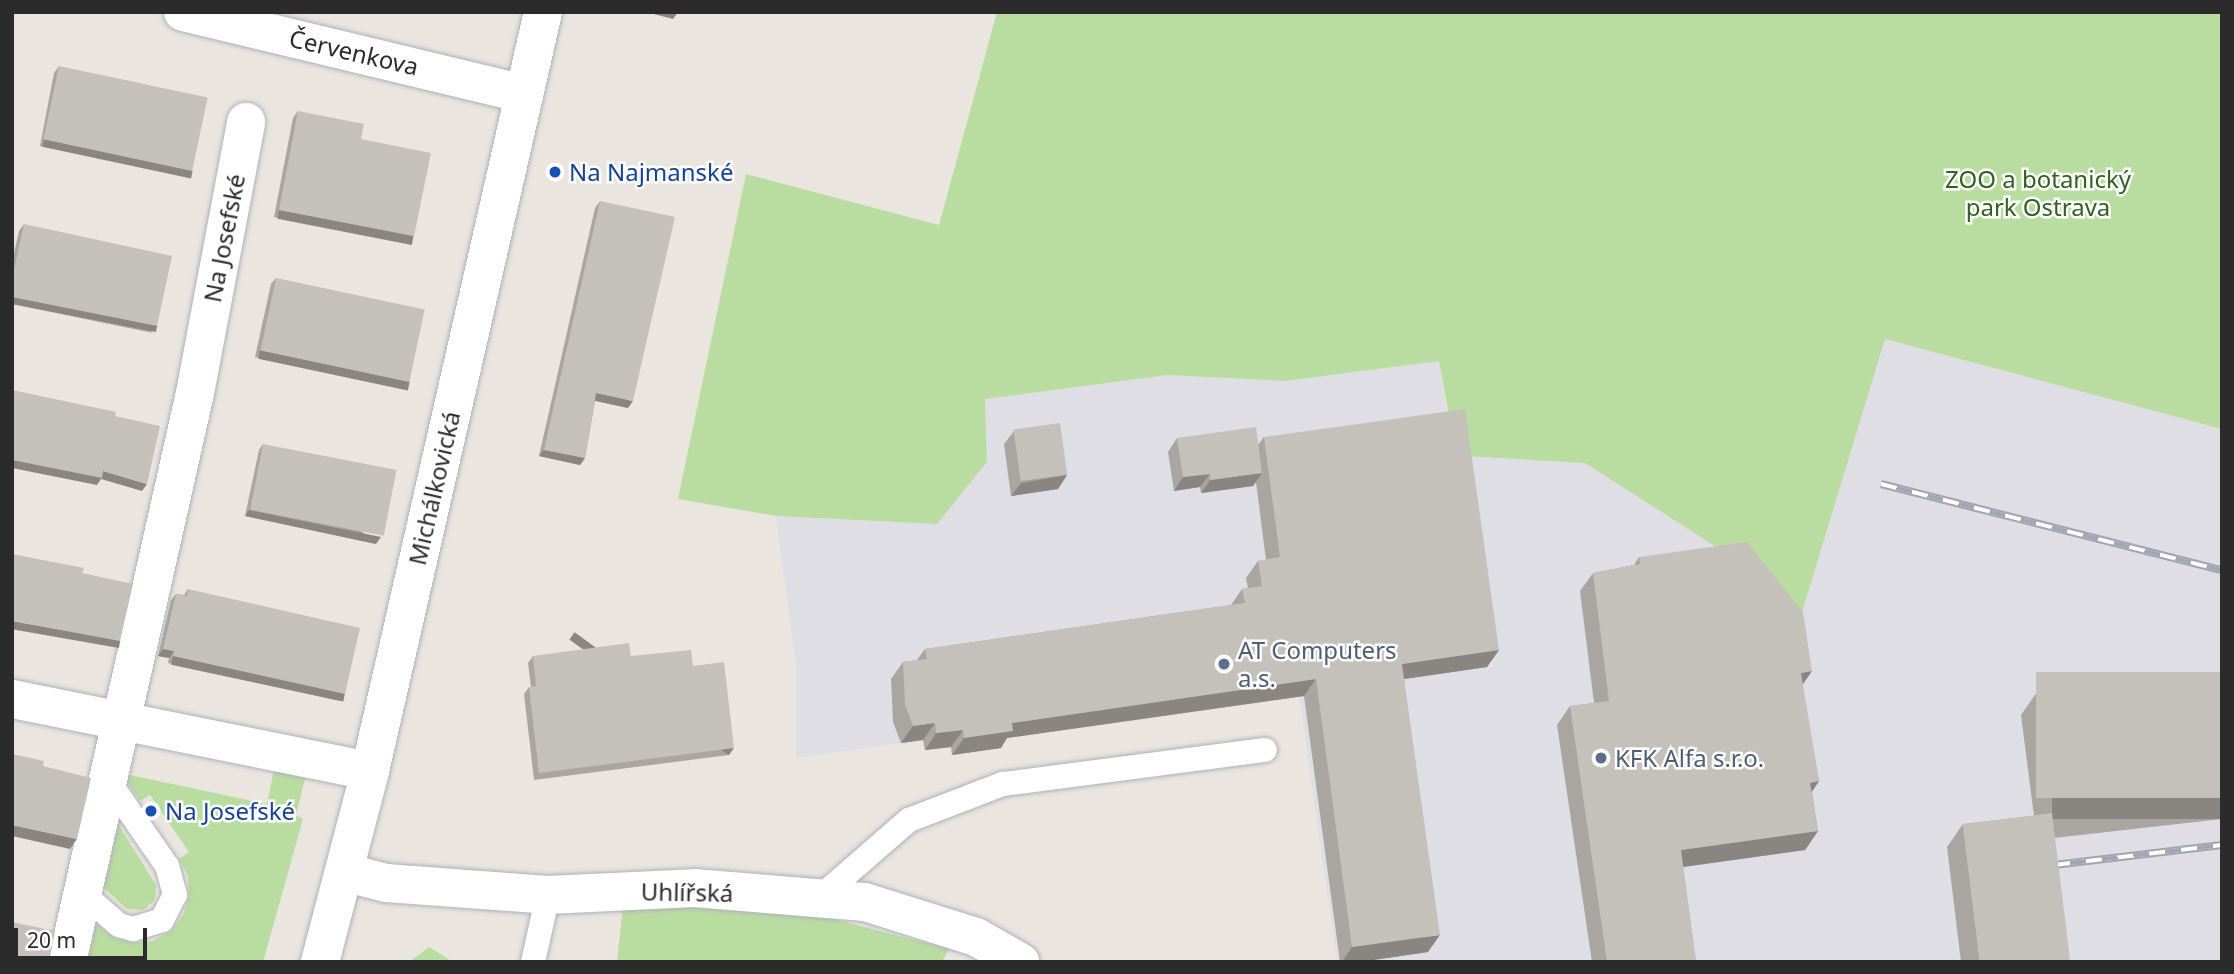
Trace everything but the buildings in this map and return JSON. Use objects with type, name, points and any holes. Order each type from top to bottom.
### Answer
[{"type":"street","name":"Červenkova","points":[[183,12],[524,94]]},
{"type":"street","name":"Michálkovická","points":[[320,962],[370,771],[543,12]]},
{"type":"street","name":"Na Josefské","points":[[67,962],[195,393],[246,122]]},
{"type":"street","points":[[12,699],[370,771]]},
{"type":"street","name":"Uhlířská","points":[[344,872],[383,882],[548,895],[694,888],[865,902],[976,937],[1020,962]]},
{"type":"lane","points":[[818,899],[909,820],[1003,784],[1265,750]]},
{"type":"lane","points":[[82,893],[120,925],[133,929],[162,920],[175,895],[167,866],[108,782]]},
{"type":"lane","points":[[533,962],[548,895]]},
{"type":"shaded area","points":[[1885,339],[2222,429],[2222,962],[1337,962],[1299,693],[1263,702],[925,750],[923,740],[796,758],[796,664],[776,516],[937,524],[987,462],[985,399],[1167,375],[1285,381],[1439,361],[1485,667],[1493,667],[1465,456],[1585,463],[1738,561],[1796,631]]},
{"type":"green space","name":"ZOO a botanický park Ostrava","points":[[997,12],[2222,12],[2222,429],[1885,339],[1796,632],[1738,561],[1585,463],[1465,456],[1451,426],[1439,361],[1285,381],[1167,375],[985,399],[987,462],[937,524],[776,516],[678,499],[746,174],[939,225]]},
{"type":"green space","points":[[274,769],[306,775],[296,815],[303,819],[263,962],[87,962],[96,924],[113,937],[132,943],[153,941],[171,931],[183,915],[189,896],[188,876],[179,859],[189,852],[150,795],[140,801],[127,782],[130,775],[267,804]]},
{"type":"green space","points":[[118,824],[156,885],[155,900],[143,910],[127,909],[104,888]]},
{"type":"green space","points":[[623,906],[787,907],[949,949],[942,962],[617,962]]},
{"type":"green space","points":[[429,947],[453,962],[409,962]]},
{"type":"railway","points":[[1881,484],[2222,570]]},
{"type":"railway","points":[[2054,865],[2222,845]]},
{"type":"place","name":"Na Najmanské","points":[[555,172]]},
{"type":"place","name":"AT Computers a.s.","points":[[1224,664]]},
{"type":"place","name":"KFK Alfa s.r.o.","points":[[1601,758]]},
{"type":"place","name":"Na Josefské","points":[[151,811]]}]
